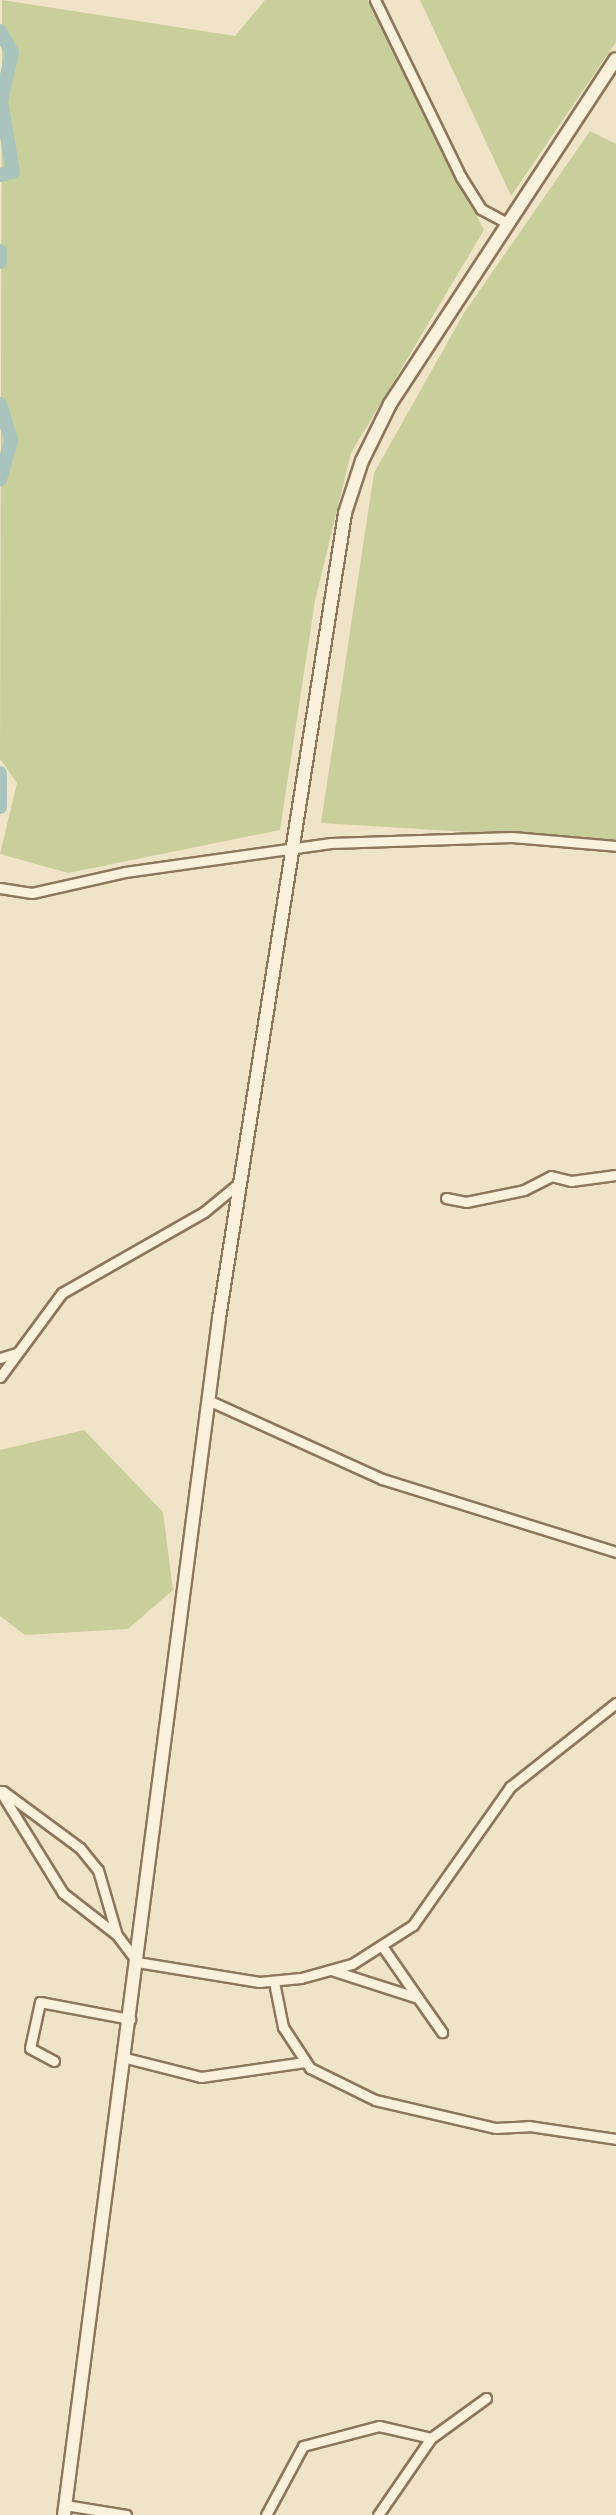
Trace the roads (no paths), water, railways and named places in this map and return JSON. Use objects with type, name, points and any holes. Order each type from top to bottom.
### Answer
[{"type":"street","points":[[375,0],[461,177],[481,209],[505,222]]},
{"type":"street","points":[[126,2515],[65,2510],[238,1184],[326,615],[352,487],[390,404],[505,222],[616,59]]},
{"type":"street","points":[[0,888],[32,893],[125,872],[291,849],[512,837],[616,846]]},
{"type":"street","points":[[446,1198],[466,1202],[524,1190],[551,1176],[571,1181],[616,1175]]},
{"type":"street","points":[[0,1377],[62,1293],[204,1212],[238,1184]]},
{"type":"street","points":[[0,1358],[16,1353]]},
{"type":"street","points":[[210,1401],[382,1479],[616,1552]]},
{"type":"street","points":[[0,1790],[63,1893],[117,1935],[137,1962],[274,1982],[334,1971],[382,1946],[423,1915],[510,1787],[531,1764],[616,1703]]},
{"type":"street","points":[[0,1790],[80,1848],[98,1870],[117,1935]]},
{"type":"street","points":[[382,1946],[442,2032]]},
{"type":"street","points":[[334,1971],[418,1998]]},
{"type":"street","points":[[274,1982],[283,2027],[305,2062],[397,2109],[495,2128],[529,2126],[616,2139]]},
{"type":"street","points":[[54,2061],[30,2048],[40,2002],[130,2019]]},
{"type":"street","points":[[122,2057],[201,2077],[305,2062]]},
{"type":"street","points":[[378,2515],[431,2438],[486,2398]]},
{"type":"street","points":[[266,2515],[303,2446],[379,2426],[431,2438]]},
{"type":"waterway","points":[[0,31],[12,53],[1,101],[13,172],[0,175]]},
{"type":"waterway","points":[[0,251],[0,262]]},
{"type":"waterway","points":[[0,404],[11,441],[0,479]]},
{"type":"waterway","points":[[0,773],[0,807]]}]
